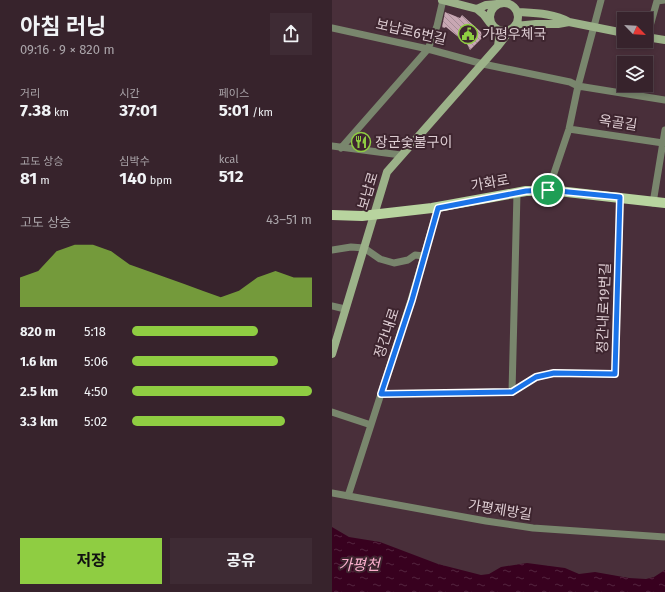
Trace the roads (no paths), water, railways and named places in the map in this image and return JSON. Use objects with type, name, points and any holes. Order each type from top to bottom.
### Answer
[{"type":"main road","points":[[442,0],[477,9],[493,26],[504,32],[513,27],[569,22],[617,32]]},
{"type":"main road","points":[[477,9],[500,3],[510,4],[517,12],[518,19],[513,27]]},
{"type":"main road","points":[[490,23],[490,13],[492,9],[500,3]]},
{"type":"main road","points":[[517,12],[562,17],[569,22]]},
{"type":"main road","name":"보납로","points":[[332,354],[387,172],[483,64],[513,27]]},
{"type":"main road","points":[[498,46],[500,31]]},
{"type":"main road","points":[[653,38],[665,40]]},
{"type":"main road","name":"가화로","points":[[332,215],[362,216],[438,208],[526,191],[548,190],[620,197],[653,203],[665,203]]},
{"type":"street","points":[[341,148],[428,49],[437,26],[442,0]]},
{"type":"street","points":[[548,190],[569,129],[578,86],[601,0]]},
{"type":"street","points":[[653,18],[660,0]]},
{"type":"street","name":"보납로6번길","points":[[332,28],[428,49],[483,64],[570,82],[578,86]]},
{"type":"street","points":[[578,86],[665,100]]},
{"type":"street","name":"옥골길","points":[[569,129],[663,143]]},
{"type":"street","points":[[653,203],[665,130]]},
{"type":"street","points":[[332,146],[401,155]]},
{"type":"street","points":[[381,394],[512,392],[516,193]]},
{"type":"street","name":"정간내로19번길","points":[[512,392],[536,377],[554,373],[615,374],[620,197]]},
{"type":"street","name":"정간내로","points":[[348,496],[438,208]]},
{"type":"street","points":[[332,250],[351,247],[364,248],[380,259],[394,263],[408,260],[415,255],[424,256]]},
{"type":"street","points":[[332,306],[345,309]]},
{"type":"street","points":[[332,412],[371,425]]},
{"type":"street","name":"가평제방길","points":[[332,493],[533,528],[665,537]]},
{"type":"water","name":"가평천","points":[[332,527],[349,537],[380,542],[438,564],[481,575],[489,574],[501,567],[527,563],[565,568],[579,574],[595,572],[629,578],[646,579],[654,577],[665,570],[665,592],[332,592]]},
{"type":"place","name":"가평우체국","points":[[468,34]]},
{"type":"place","name":"장군숯불구이","points":[[361,142]]}]
